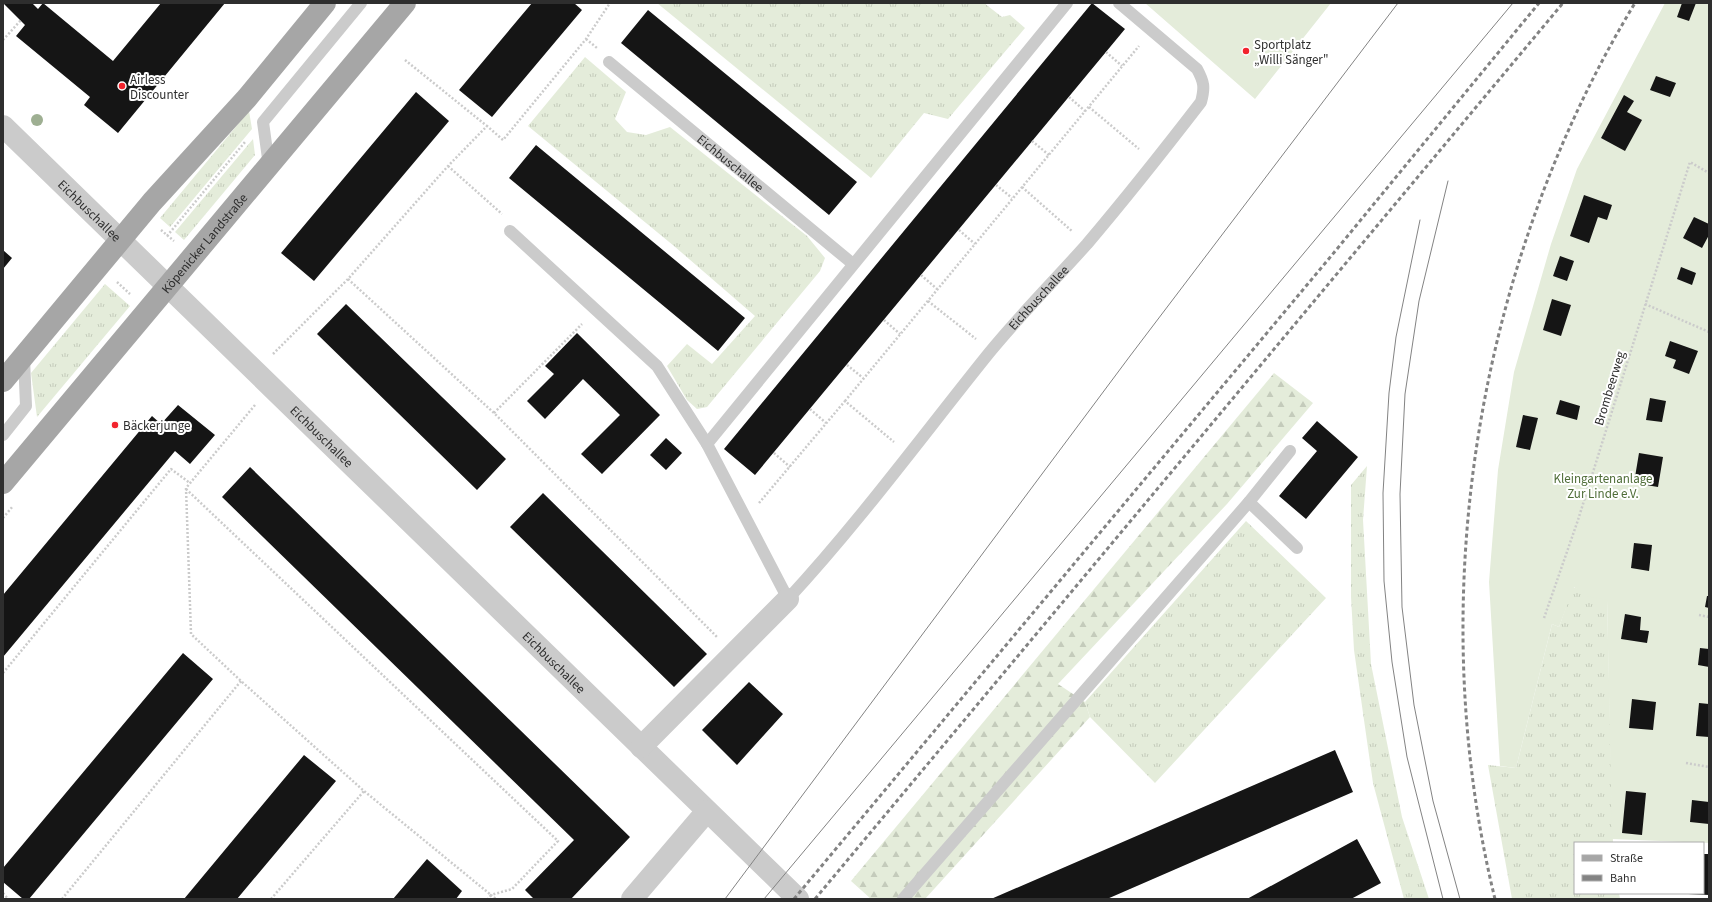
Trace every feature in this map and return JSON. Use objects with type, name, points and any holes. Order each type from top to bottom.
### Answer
[{"type":"main road","points":[[3,381],[152,202],[246,98],[325,3]]},
{"type":"main road","name":"Köpenicker Landstraße","points":[[3,483],[404,3]]},
{"type":"street","name":"Eichbuschallee","points":[[3,126],[798,899]]},
{"type":"street","name":"Eichbuschallee","points":[[641,747],[677,709],[788,599]]},
{"type":"street","points":[[632,899],[707,811]]},
{"type":"lane","points":[[269,166],[263,122],[361,3]]},
{"type":"lane","points":[[707,444],[1067,3]]},
{"type":"lane","name":"Eichbuschallee","points":[[788,599],[811,574],[910,454],[990,351],[1087,244],[1201,102],[1204,91],[1203,81],[1197,69],[1119,3]]},
{"type":"lane","name":"Eichbuschallee","points":[[608,62],[853,264]]},
{"type":"lane","points":[[510,230],[657,366],[707,444],[788,599]]},
{"type":"lane","points":[[3,435],[26,406],[24,356]]},
{"type":"lane","points":[[903,899],[1249,502],[1290,451]]},
{"type":"lane","points":[[1249,502],[1298,548]]},
{"type":"path","points":[[405,60],[503,140],[586,39],[610,3]]},
{"type":"path","points":[[3,40],[21,20]]},
{"type":"path","points":[[747,519],[1152,30]]},
{"type":"path","points":[[1106,52],[1122,66]]},
{"type":"path","points":[[1069,97],[1085,111]]},
{"type":"path","points":[[1089,107],[1154,162]]},
{"type":"path","points":[[167,236],[263,122]]},
{"type":"path","points":[[487,126],[448,166],[348,279],[289,336],[263,379],[186,488],[192,634],[241,681],[364,791],[492,894],[496,899]]},
{"type":"path","points":[[1032,141],[1049,154]]},
{"type":"path","name":"Brombeerweg","points":[[1544,618],[1578,520],[1690,162],[1709,173]]},
{"type":"path","points":[[448,166],[507,219],[510,230]]},
{"type":"path","points":[[996,185],[1012,198]]},
{"type":"path","points":[[1022,187],[1087,244]]},
{"type":"path","points":[[159,228],[179,246]]},
{"type":"path","points":[[959,230],[975,244]]},
{"type":"path","points":[[921,275],[937,289]]},
{"type":"path","points":[[348,279],[494,413],[734,654]]},
{"type":"path","points":[[116,281],[135,299]]},
{"type":"path","points":[[928,300],[990,351]]},
{"type":"path","points":[[1645,304],[1709,332]]},
{"type":"path","points":[[494,413],[596,309]]},
{"type":"path","points":[[884,320],[900,334]]},
{"type":"path","points":[[847,365],[863,378]]},
{"type":"path","points":[[845,401],[910,454]]},
{"type":"path","points":[[810,409],[826,423]]},
{"type":"path","points":[[774,453],[790,467]]},
{"type":"path","points":[[3,672],[172,469],[190,483]]},
{"type":"path","points":[[186,488],[558,841],[512,889],[492,894],[488,899]]},
{"type":"path","points":[[1699,615],[1709,617]]},
{"type":"path","points":[[62,899],[241,681]]},
{"type":"path","points":[[1686,763],[1709,767]]},
{"type":"path","points":[[271,899],[364,791]]},
{"type":"path","points":[[3,893],[8,899]]},
{"type":"green space","points":[[657,3],[984,3],[1002,17],[1010,15],[1025,28],[948,119],[924,113],[871,178]]},
{"type":"green space","name":"Sportplatz „Willi Sänger\"","points":[[1145,3],[1331,3],[1255,99]]},
{"type":"green space","name":"Kleingartenanlage Zur Linde e.V.","points":[[1665,3],[1709,3],[1709,843],[1612,839],[1607,600],[1586,596],[1574,587],[1559,627],[1552,624],[1516,768],[1500,766],[1489,582],[1498,470],[1514,372],[1551,244],[1577,169]]},
{"type":"green space","points":[[585,57],[626,92],[615,119],[627,132],[646,135],[670,127],[807,236],[825,258],[820,271],[707,407],[697,409],[687,400],[667,366],[687,344],[712,364],[755,316],[674,246],[528,126]]},
{"type":"green space","points":[[249,111],[252,129],[170,227],[160,218]]},
{"type":"green space","points":[[253,139],[255,155],[184,240],[175,232]]},
{"type":"green space","points":[[105,284],[130,306],[37,417],[31,373]]},
{"type":"green space","points":[[1274,373],[1313,403],[1227,504],[1058,684],[1085,702],[1090,717],[925,899],[871,899],[851,881]]},
{"type":"green space","points":[[1367,466],[1363,520],[1371,664],[1402,817],[1429,899],[1404,899],[1373,783],[1354,650],[1351,597],[1351,485]]},
{"type":"green space","points":[[1246,521],[1326,598],[1155,783],[1090,717],[1085,702]]},
{"type":"green space","points":[[1573,587],[1607,599],[1613,842],[1574,842],[1574,894],[1619,894],[1620,899],[1512,899],[1488,765],[1516,768],[1552,624],[1559,627]]},
{"type":"building","points":[[3,3],[32,3],[38,9],[43,3],[113,61],[161,3],[225,3],[118,133],[84,105],[90,97],[16,36],[25,25]]},
{"type":"building","points":[[532,3],[574,3],[582,10],[492,117],[459,90]]},
{"type":"building","points":[[1092,3],[1125,29],[755,475],[724,449]]},
{"type":"building","points":[[1682,3],[1696,3],[1689,21],[1677,17]]},
{"type":"building","points":[[648,10],[857,182],[829,215],[621,43]]},
{"type":"building","points":[[1656,76],[1676,83],[1670,97],[1650,90]]},
{"type":"building","points":[[416,92],[449,121],[314,281],[281,253]]},
{"type":"building","points":[[1624,95],[1634,101],[1627,112],[1642,120],[1625,151],[1601,138]]},
{"type":"building","points":[[536,145],[745,318],[718,351],[509,178]]},
{"type":"building","points":[[1584,195],[1612,205],[1607,220],[1598,217],[1589,243],[1570,236]]},
{"type":"building","points":[[1694,217],[1709,224],[1709,235],[1702,248],[1683,238]]},
{"type":"building","points":[[3,250],[12,258],[3,269]]},
{"type":"building","points":[[1560,256],[1574,261],[1567,281],[1553,276]]},
{"type":"building","points":[[1681,267],[1696,273],[1692,285],[1677,279]]},
{"type":"building","points":[[1552,299],[1571,305],[1561,336],[1543,330]]},
{"type":"building","points":[[346,304],[506,459],[477,490],[317,334]]},
{"type":"building","points":[[577,333],[660,415],[602,474],[581,454],[620,415],[583,379],[545,419],[527,401],[554,374],[545,366]]},
{"type":"building","points":[[1670,341],[1698,351],[1689,374],[1673,368],[1676,360],[1665,356]]},
{"type":"building","points":[[1650,398],[1666,401],[1662,422],[1646,420]]},
{"type":"building","points":[[1560,400],[1580,406],[1577,420],[1556,414]]},
{"type":"building","points":[[178,405],[215,435],[190,464],[175,451],[3,657],[3,595],[152,416],[161,424]]},
{"type":"building","points":[[1523,415],[1538,418],[1530,450],[1516,447]]},
{"type":"building","points":[[1317,421],[1358,457],[1306,519],[1279,496],[1317,451],[1302,438]]},
{"type":"building","points":[[666,438],[682,453],[666,470],[650,455]]},
{"type":"building","points":[[1639,453],[1663,457],[1658,487],[1634,483]]},
{"type":"building","points":[[250,467],[630,837],[571,899],[534,899],[525,890],[574,840],[222,497]]},
{"type":"building","points":[[543,493],[707,654],[674,687],[510,527]]},
{"type":"building","points":[[1634,543],[1652,545],[1649,571],[1631,568]]},
{"type":"building","points":[[1707,596],[1709,596],[1709,608],[1705,607]]},
{"type":"building","points":[[1625,614],[1641,617],[1640,630],[1649,631],[1647,643],[1621,639]]},
{"type":"building","points":[[1700,648],[1709,649],[1709,667],[1698,665]]},
{"type":"building","points":[[183,653],[213,679],[29,899],[23,899],[3,882],[3,868]]},
{"type":"building","points":[[749,682],[783,714],[737,765],[702,730]]},
{"type":"building","points":[[1632,699],[1656,702],[1653,730],[1629,728]]},
{"type":"building","points":[[1699,703],[1709,704],[1709,737],[1696,736]]},
{"type":"building","points":[[1335,750],[1353,792],[1107,899],[991,899]]},
{"type":"building","points":[[304,755],[336,781],[237,899],[184,899]]},
{"type":"building","points":[[1626,791],[1646,793],[1642,835],[1622,833]]},
{"type":"building","points":[[1692,800],[1709,802],[1709,824],[1690,822]]},
{"type":"building","points":[[1357,839],[1381,883],[1351,899],[1247,899]]},
{"type":"building","points":[[1704,854],[1709,854],[1709,895],[1688,894],[1704,894]]},
{"type":"building","points":[[427,859],[462,891],[456,899],[393,899]]},
{"type":"tram line","points":[[725,899],[1130,356],[1398,3]]},
{"type":"tram line","points":[[764,899],[1513,3]]},
{"type":"tram line","points":[[1448,181],[1419,301],[1405,394],[1400,494],[1402,607],[1414,705],[1433,801],[1460,899]]},
{"type":"tram line","points":[[1420,220],[1396,337],[1389,393],[1383,493],[1384,581],[1392,662],[1407,757],[1443,899]]},
{"type":"railway","points":[[794,899],[1332,255],[1539,3]]},
{"type":"railway","points":[[815,899],[1563,3]]},
{"type":"railway","points":[[1495,899],[1474,786],[1464,670],[1465,554],[1478,438],[1502,323],[1536,212],[1580,104],[1635,3]]},
{"type":"place","name":"Sportplatz „Willi Sänger\"","points":[[1246,51]]},
{"type":"place","name":"Airless Discounter","points":[[122,86]]},
{"type":"place","name":"Bäckerjunge","points":[[115,425]]}]
